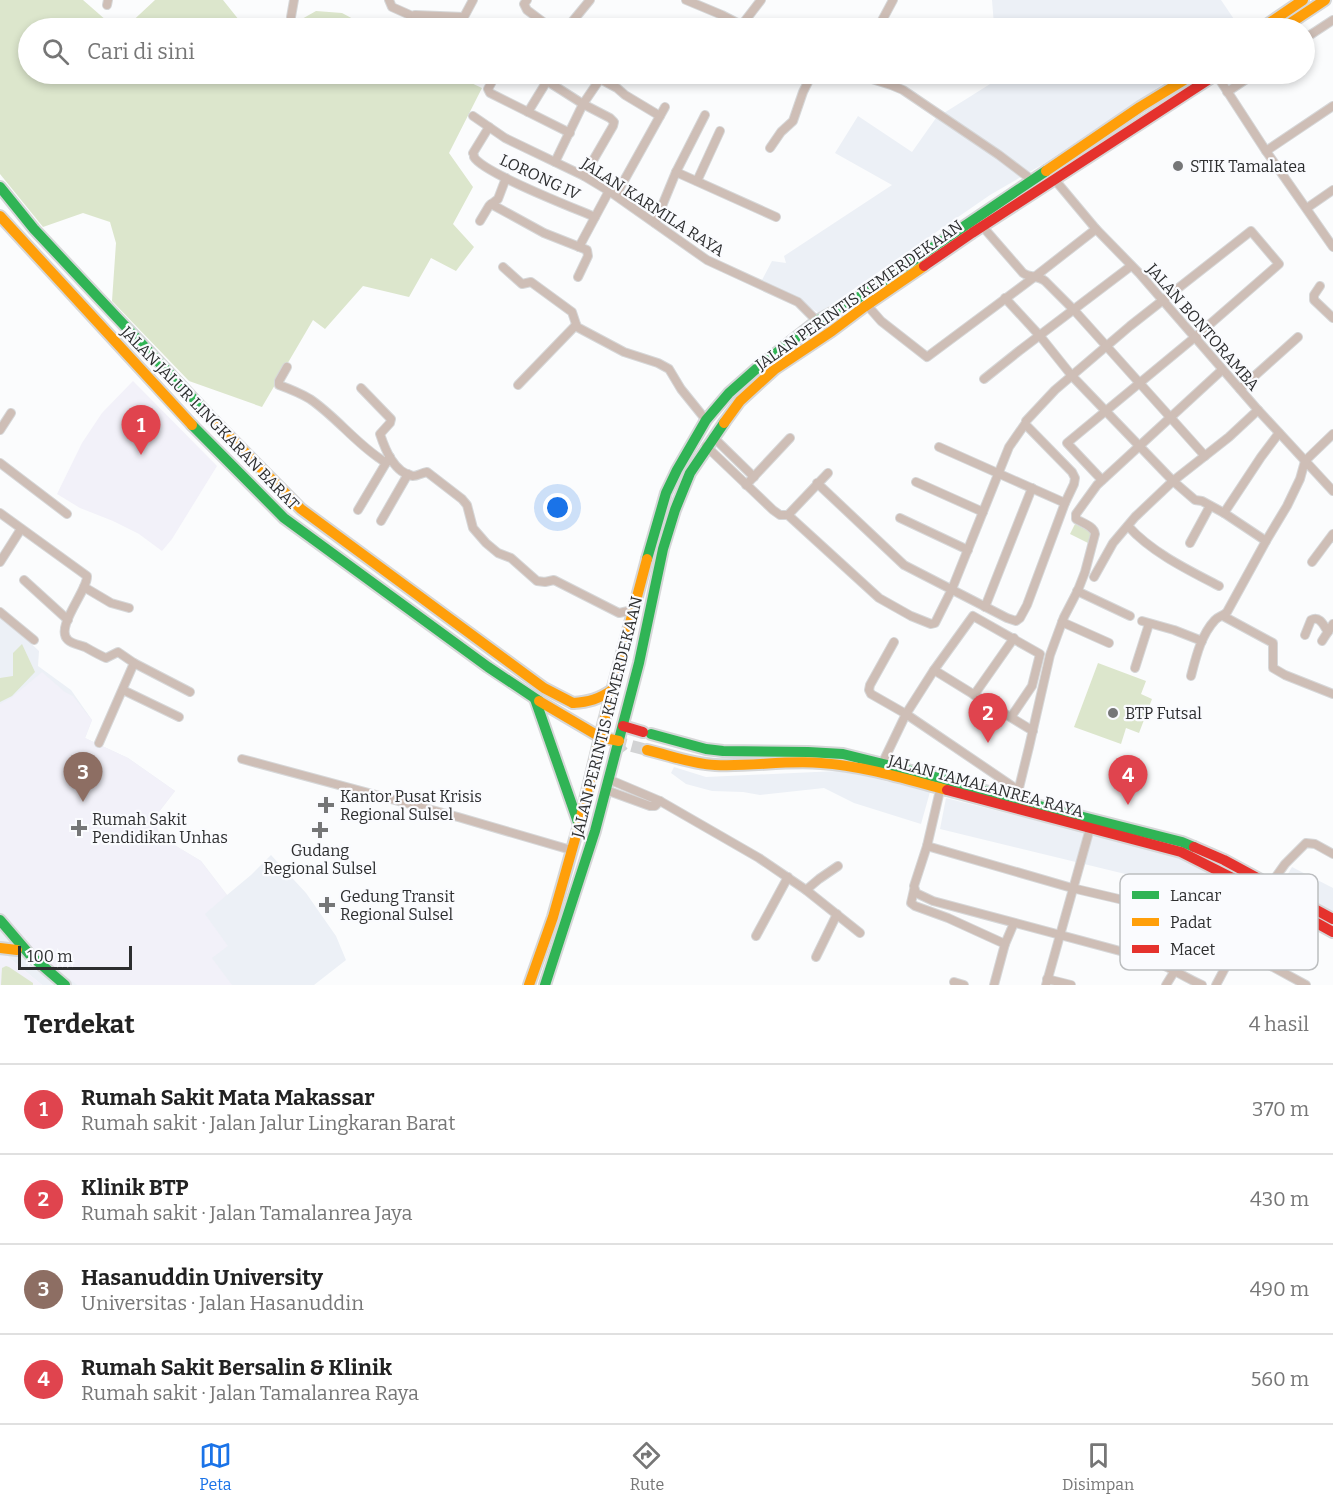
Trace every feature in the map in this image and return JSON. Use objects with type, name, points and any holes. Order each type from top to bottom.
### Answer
[{"type":"main road","points":[[1298,18],[1325,0]]},
{"type":"main road","points":[[1275,18],[1298,1]]},
{"type":"main road","name":"JALAN PERINTIS KEMERDEKAAN","points":[[545,985],[595,831],[639,663],[663,549],[690,473],[710,442],[740,401],[775,369],[832,331],[1032,180],[1178,84]]},
{"type":"main road","name":"JALAN PERINTIS KEMERDEKAAN","points":[[530,985],[553,917],[579,825],[654,531],[666,493],[706,420],[729,393],[755,369],[817,321],[959,236],[983,227],[1201,84]]},
{"type":"main road","name":"JALAN JALUR LINGKARAN BARAT","points":[[0,187],[34,229],[194,401],[301,509],[544,688],[573,703],[593,702],[612,690]]},
{"type":"main road","name":"JALAN JALUR LINGKARAN BARAT","points":[[0,216],[193,425],[284,518],[480,662],[599,742],[617,746]]},
{"type":"main road","points":[[21,240],[34,229]]},
{"type":"main road","points":[[535,699],[579,825]]},
{"type":"main road","name":"JALAN TAMALANREA RAYA","points":[[604,721],[706,749],[808,752],[843,760],[878,772],[1017,795],[1091,824]]},
{"type":"main road","name":"JALAN TAMALANREA RAYA","points":[[647,750],[716,765],[843,760],[882,764],[942,784],[1091,824],[1181,852],[1232,874]]},
{"type":"main road","name":"JALAN TAMALANREA RAYA","points":[[1318,912],[1333,919]]},
{"type":"main road","points":[[0,920],[22,947],[57,983]]},
{"type":"main road","name":"JALAN TAMALANREA RAYA","points":[[1318,922],[1333,932]]},
{"type":"main road","points":[[0,930],[17,950],[57,983]]},
{"type":"main road","points":[[0,948],[17,950]]},
{"type":"street","points":[[291,17],[294,0]]},
{"type":"street","points":[[389,0],[391,6],[417,18]]},
{"type":"street","points":[[408,14],[464,17],[473,0]]},
{"type":"street","points":[[527,0],[524,4],[527,10],[538,18]]},
{"type":"street","points":[[575,18],[590,0]]},
{"type":"street","points":[[686,0],[728,18]]},
{"type":"street","points":[[750,18],[761,0]]},
{"type":"street","points":[[883,18],[893,0]]},
{"type":"street","points":[[1315,32],[1333,20]]},
{"type":"street","points":[[490,84],[488,91],[570,133]]},
{"type":"street","points":[[528,112],[544,84]]},
{"type":"street","points":[[557,84],[583,104],[614,122],[584,176]]},
{"type":"street","points":[[555,162],[583,104],[597,84]]},
{"type":"street","points":[[609,84],[660,116]]},
{"type":"street","points":[[770,148],[781,132],[793,121],[807,84]]},
{"type":"street","points":[[885,84],[903,90],[1032,180]]},
{"type":"street","points":[[1222,84],[1333,247]]},
{"type":"street","points":[[1227,92],[1239,84]]},
{"type":"street","points":[[1266,151],[1333,106]]},
{"type":"street","points":[[579,247],[595,217],[665,107]]},
{"type":"street","points":[[655,223],[676,172],[705,115]]},
{"type":"street","name":"JALAN KARMILA RAYA","points":[[473,116],[518,145],[584,176],[612,193],[697,254],[798,302],[817,321]]},
{"type":"street","name":"LORONG IV","points":[[489,127],[473,153],[483,165],[506,178],[595,217]]},
{"type":"street","points":[[697,181],[720,131]]},
{"type":"street","points":[[676,172],[776,217]]},
{"type":"street","points":[[480,221],[490,204],[498,199],[506,178]]},
{"type":"street","name":"JALAN BONTORAMBA","points":[[1055,180],[1258,411],[1333,490]]},
{"type":"street","points":[[1306,208],[1333,190]]},
{"type":"street","points":[[490,204],[544,233],[587,250],[588,256],[578,278]]},
{"type":"street","points":[[983,227],[1023,273],[1027,276],[1040,277],[1074,310],[1205,456]]},
{"type":"street","points":[[867,305],[881,321],[927,357],[1096,229]]},
{"type":"street","points":[[1026,421],[1045,400],[1107,346],[1251,231],[1279,264],[1067,443],[1102,480]]},
{"type":"street","points":[[984,380],[1131,266]]},
{"type":"street","points":[[503,267],[522,284],[530,281],[572,312],[576,325],[613,347],[669,369],[681,389],[706,420]]},
{"type":"street","points":[[1320,286],[1314,295],[1314,300],[1333,318]]},
{"type":"street","points":[[1005,298],[1072,376],[1173,481],[1195,500],[1202,501],[1224,513],[1266,541]]},
{"type":"street","points":[[519,384],[576,325]]},
{"type":"street","points":[[1240,389],[1298,338]]},
{"type":"street","points":[[287,367],[279,385],[314,402],[373,454],[388,460],[400,470],[415,476],[427,472],[467,505],[473,528],[479,536],[498,553],[509,556],[536,581],[554,580],[619,613],[633,610]]},
{"type":"street","points":[[894,642],[870,685],[871,694],[906,714],[1017,795],[1050,655],[1087,566],[1095,531],[1076,519],[1076,514],[1092,490],[1102,480],[1222,370]]},
{"type":"street","points":[[358,510],[388,460],[380,434],[391,419],[361,388]]},
{"type":"street","points":[[1094,577],[1113,543],[1147,505],[1258,411]]},
{"type":"street","points":[[0,430],[11,413]]},
{"type":"street","points":[[710,442],[747,485],[773,510],[780,515],[788,515],[879,598],[930,624],[934,623],[952,589],[1009,447],[1025,424],[1074,475],[1074,484],[1027,605],[1019,620],[1014,621],[985,607],[952,589],[904,565],[817,483]]},
{"type":"street","points":[[1224,513],[1279,433]]},
{"type":"street","points":[[1191,676],[1202,641],[1215,620],[1227,612],[1287,506],[1297,486],[1305,461],[1333,434]]},
{"type":"street","points":[[747,485],[790,438]]},
{"type":"street","points":[[710,442],[754,477]]},
{"type":"street","points":[[939,447],[1065,503]]},
{"type":"street","points":[[0,463],[67,514]]},
{"type":"street","points":[[788,515],[828,473]]},
{"type":"street","points":[[381,521],[408,474]]},
{"type":"street","points":[[916,482],[983,512]]},
{"type":"street","points":[[985,607],[1032,488]]},
{"type":"street","points":[[1190,543],[1210,506]]},
{"type":"street","points":[[0,513],[87,575],[86,583],[64,632],[68,640],[107,658],[118,652],[134,663],[190,692]]},
{"type":"street","points":[[900,518],[968,550]]},
{"type":"street","points":[[1128,526],[1139,539],[1191,572],[1219,586]]},
{"type":"street","points":[[0,562],[21,529]]},
{"type":"street","points":[[1312,562],[1333,534]]},
{"type":"street","points":[[24,580],[68,621]]},
{"type":"street","points":[[86,583],[111,603],[129,608]]},
{"type":"street","points":[[1077,591],[1130,616]]},
{"type":"street","points":[[0,612],[34,640]]},
{"type":"street","points":[[882,764],[906,714],[934,670],[974,616],[1040,654],[1032,686],[1011,717]]},
{"type":"street","points":[[1223,616],[1273,643],[1273,668],[1333,694]]},
{"type":"street","points":[[1305,635],[1313,618],[1322,622],[1328,632]]},
{"type":"street","points":[[1062,622],[1109,643]]},
{"type":"street","points":[[1135,668],[1145,622],[1202,641]]},
{"type":"street","points":[[1322,641],[1333,624]]},
{"type":"street","points":[[974,696],[1014,638]]},
{"type":"street","points":[[99,743],[134,663]]},
{"type":"street","points":[[934,670],[1033,731]]},
{"type":"street","points":[[123,690],[179,717]]},
{"type":"street","points":[[242,759],[571,850]]},
{"type":"street","points":[[607,784],[652,806],[660,801],[759,858],[806,890],[860,933]]},
{"type":"street","points":[[942,784],[911,903],[1005,944]]},
{"type":"street","points":[[1071,985],[1046,982],[1091,824]]},
{"type":"street","points":[[1278,874],[1306,843],[1315,844],[1333,854]]},
{"type":"street","points":[[927,846],[1072,888],[1120,899]]},
{"type":"street","points":[[806,890],[838,866]]},
{"type":"street","points":[[756,936],[788,877]]},
{"type":"street","points":[[914,890],[927,899],[1120,951]]},
{"type":"street","points":[[816,957],[837,914]]},
{"type":"street","points":[[994,985],[1005,944],[1014,922]]},
{"type":"street","points":[[1171,970],[1202,985]]},
{"type":"street","points":[[1216,985],[1224,970]]},
{"type":"street","points":[[1278,970],[1305,985]]},
{"type":"street","points":[[1166,985],[1174,972]]},
{"type":"street","points":[[954,982],[963,985]]},
{"type":"shaded area","points":[[992,0],[1221,0],[1233,18],[993,18]]},
{"type":"shaded area","points":[[990,84],[1163,84],[1045,163],[990,195],[819,313],[762,280],[772,261],[786,263],[784,256],[892,185],[835,153],[858,116],[912,152],[936,118]]},
{"type":"shaded area","points":[[133,381],[217,466],[172,539],[162,551],[139,534],[80,508],[57,494],[82,443],[102,413]]},
{"type":"shaded area","name":"Rumah Sakit Pendidikan Unhas","points":[[0,614],[39,651],[38,666],[71,690],[92,720],[85,738],[128,758],[175,791],[158,813],[155,822],[159,834],[201,861],[227,895],[271,855],[306,893],[336,936],[346,960],[314,985],[42,985],[7,956],[0,956]]},
{"type":"shaded area","name":"Rumah Sakit Pendidikan Unhas","points":[[42,672],[73,696],[92,720],[85,738],[128,758],[175,791],[158,813],[155,822],[159,833],[201,861],[227,895],[205,914],[228,946],[212,958],[232,985],[77,985],[40,956],[2,917],[0,911],[0,704],[11,698]]},
{"type":"shaded area","points":[[674,767],[706,777],[837,771],[930,792],[921,824],[854,803],[824,788],[760,795],[712,791],[686,784],[671,773]]},
{"type":"shaded area","points":[[946,798],[1173,855],[1214,874],[1125,874],[940,829]]},
{"type":"shaded area","points":[[1292,867],[1306,874],[1288,874]]},
{"type":"shaded area","points":[[1318,880],[1333,888],[1333,914],[1318,906]]},
{"type":"shaded area","points":[[0,956],[7,956],[42,985],[0,985]]},
{"type":"green space","points":[[0,0],[83,0],[104,18],[18,18],[18,84],[473,84],[482,88],[449,153],[473,187],[453,224],[474,247],[456,271],[431,258],[409,297],[363,286],[325,329],[313,320],[262,407],[189,381],[112,301],[116,243],[110,222],[83,213],[43,227],[0,174]]},
{"type":"green space","points":[[155,0],[223,0],[237,18],[136,18]]},
{"type":"green space","points":[[316,11],[342,13],[351,18],[304,18]]},
{"type":"green space","points":[[1075,524],[1093,533],[1088,543],[1070,534]]},
{"type":"green space","points":[[22,644],[35,672],[12,696],[0,702],[0,678],[13,676],[13,653]]},
{"type":"green space","name":"BTP Futsal","points":[[1098,663],[1146,681],[1141,694],[1152,699],[1139,733],[1126,728],[1121,744],[1074,727]]},
{"type":"green space","points":[[6,966],[33,985],[1,985],[2,968]]},
{"type":"tunnel","points":[[616,750],[624,744],[647,750]]},
{"type":"traffic: fast","points":[[647,559],[666,493],[677,470],[706,420],[729,393],[817,321],[852,302],[1046,171]]},
{"type":"traffic: fast","points":[[0,187],[34,229],[215,422]]},
{"type":"traffic: fast","points":[[545,985],[595,831],[639,663],[663,549],[675,510],[690,473],[724,423]]},
{"type":"traffic: fast","points":[[192,425],[284,518],[488,667],[539,701]]},
{"type":"traffic: fast","points":[[535,699],[579,825]]},
{"type":"traffic: fast","points":[[651,734],[706,749],[723,751],[843,754],[1194,847]]},
{"type":"traffic: fast","points":[[0,920],[30,955],[65,985]]},
{"type":"traffic: slow","points":[[1277,18],[1303,0]]},
{"type":"traffic: slow","points":[[1298,18],[1325,0]]},
{"type":"traffic: slow","points":[[1046,171],[1178,84]]},
{"type":"traffic: slow","points":[[0,216],[192,425]]},
{"type":"traffic: slow","points":[[724,423],[740,401],[775,369],[924,266]]},
{"type":"traffic: slow","points":[[215,422],[301,509],[544,688],[573,703]]},
{"type":"traffic: slow","points":[[529,985],[553,917],[579,825],[647,559]]},
{"type":"traffic: slow","points":[[573,703],[594,700],[612,690]]},
{"type":"traffic: slow","points":[[539,701],[600,737],[619,741]]},
{"type":"traffic: slow","points":[[647,750],[715,765],[794,762],[853,767],[947,790]]},
{"type":"traffic: slow","points":[[0,948],[17,950]]},
{"type":"traffic: jam","points":[[924,266],[1202,84]]},
{"type":"traffic: jam","points":[[623,726],[643,732]]},
{"type":"traffic: jam","points":[[947,790],[1181,852],[1224,874]]},
{"type":"traffic: jam","points":[[1194,847],[1250,874]]},
{"type":"traffic: jam","points":[[1318,911],[1333,919]]},
{"type":"traffic: jam","points":[[1318,924],[1333,932]]},
{"type":"place","name":"STIK Tamalatea","points":[[1178,166]]},
{"type":"place","name":"Rumah Sakit Mata Makassar","points":[[141,455]]},
{"type":"place","name":"BTP Futsal","points":[[1113,713]]},
{"type":"place","name":"Klinik BTP","points":[[988,743]]},
{"type":"place","name":"Hasanuddin University","points":[[83,802]]},
{"type":"place","name":"Kantor Pusat Krisis Regional Sulsel","points":[[326,805]]},
{"type":"place","name":"Rumah Sakit Bersalin & Klinik","points":[[1128,805]]},
{"type":"place","name":"Rumah Sakit Pendidikan Unhas","points":[[79,828]]},
{"type":"place","name":"Gudang Regional Sulsel","points":[[320,830]]},
{"type":"place","name":"Gedung Transit Regional Sulsel","points":[[327,905]]}]
